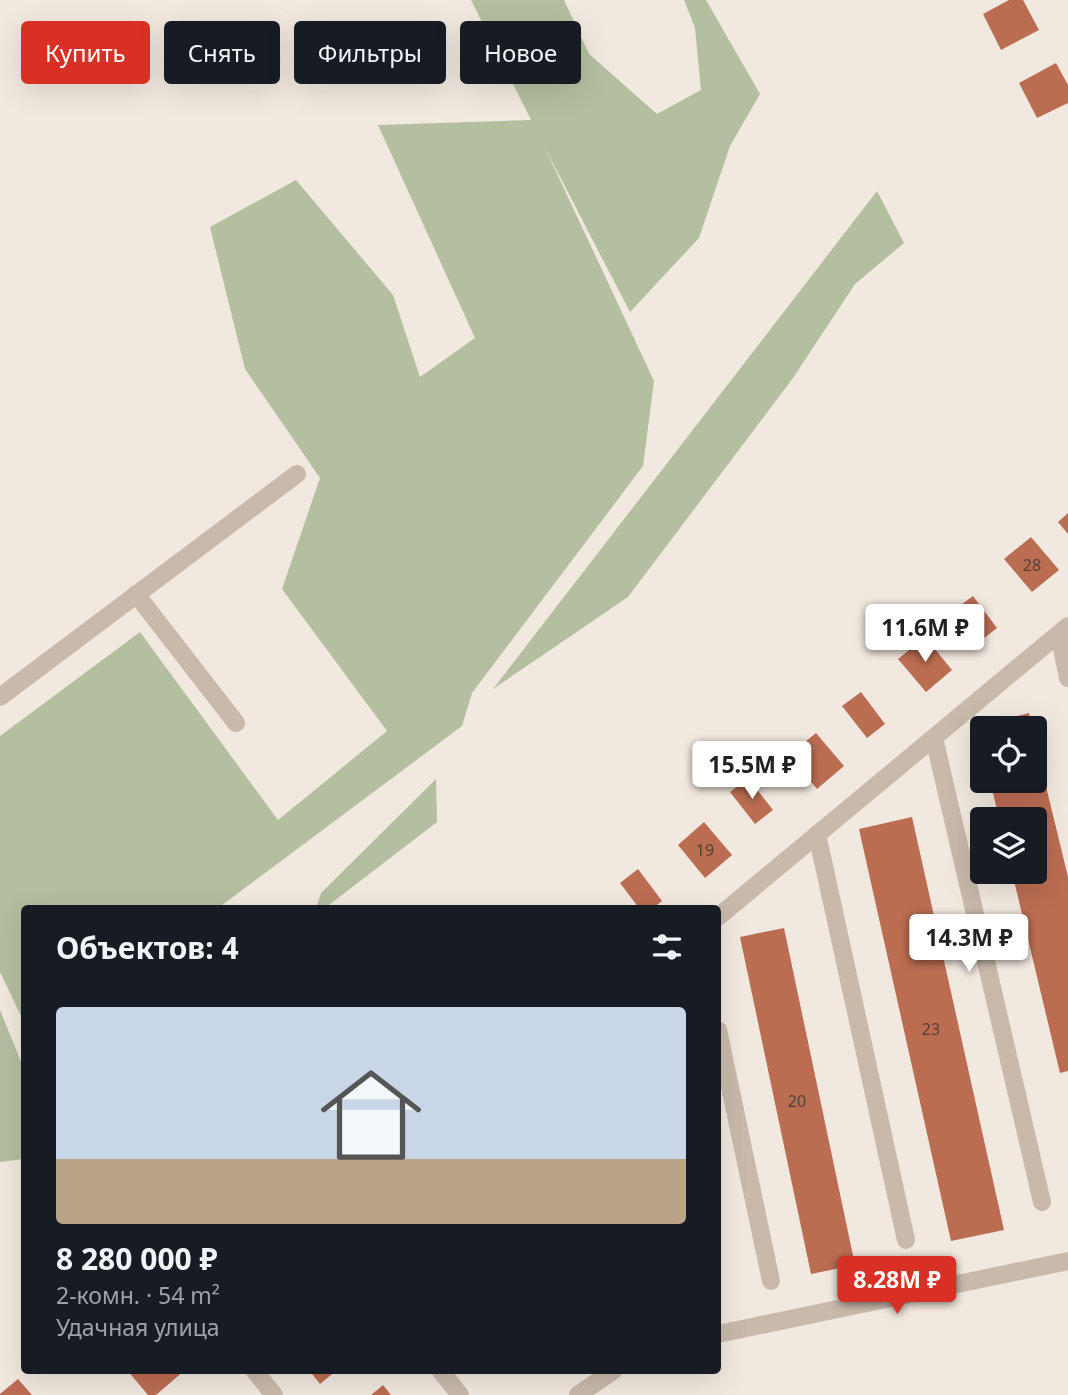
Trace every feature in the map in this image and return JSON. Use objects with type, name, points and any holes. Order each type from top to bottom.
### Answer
[{"type":"street","points":[[0,697],[297,474]]},
{"type":"street","points":[[136,594],[236,723]]},
{"type":"street","points":[[1063,630],[1068,678]]},
{"type":"street","points":[[721,914],[1063,630]]},
{"type":"street","points":[[934,738],[1042,1202]]},
{"type":"street","points":[[817,834],[906,1240]]},
{"type":"street","points":[[721,1044],[771,1281]]},
{"type":"street","points":[[721,1333],[1068,1261]]},
{"type":"street","points":[[257,1374],[274,1395]]},
{"type":"street","points":[[443,1374],[460,1395]]},
{"type":"street","points":[[578,1395],[608,1374]]},
{"type":"green space","points":[[471,0],[564,0],[574,21],[482,21]]},
{"type":"green space","points":[[684,0],[706,0],[760,94],[730,146],[699,238],[630,312],[545,148],[654,381],[643,466],[472,693],[462,726],[222,905],[21,905],[21,1016],[0,972],[0,736],[140,632],[278,820],[387,731],[282,589],[320,478],[245,369],[210,227],[296,180],[393,295],[420,377],[475,338],[378,125],[531,120],[513,84],[581,84],[581,37],[589,54],[657,114],[701,90],[695,28]]},
{"type":"green space","points":[[877,191],[904,243],[855,284],[793,378],[628,597],[493,689]]},
{"type":"green space","points":[[436,779],[437,822],[329,905],[317,905],[321,893]]},
{"type":"green space","points":[[0,1010],[21,1062],[21,1159],[0,1162]]},
{"type":"building","points":[[1009,0],[1023,0],[1039,30],[1001,50],[983,14]]},
{"type":"building","points":[[1056,63],[1068,85],[1068,103],[1037,118],[1019,83]]},
{"type":"building","points":[[1068,513],[1068,534],[1058,522]]},
{"type":"building","points":[[1031,537],[1059,570],[1032,592],[1004,559]]},
{"type":"building","points":[[973,596],[997,628],[979,642],[954,610]]},
{"type":"building","points":[[925,637],[952,670],[926,692],[898,659]]},
{"type":"building","points":[[861,692],[885,724],[867,738],[842,706]]},
{"type":"building","points":[[816,733],[844,766],[817,789],[789,755]]},
{"type":"building","points":[[748,778],[773,810],[755,824],[730,792]]},
{"type":"building","points":[[1047,790],[1068,877],[1068,1071],[1060,1073],[1015,884],[1047,884],[1047,807],[996,807],[993,793],[1047,793]]},
{"type":"building","points":[[912,817],[1004,1230],[951,1241],[859,829]]},
{"type":"building","points":[[704,822],[732,855],[705,878],[678,845]]},
{"type":"building","points":[[638,869],[662,901],[657,905],[637,905],[620,883]]},
{"type":"building","points":[[784,928],[855,1265],[811,1274],[740,937]]},
{"type":"building","points":[[130,1374],[180,1374],[156,1395],[148,1395]]},
{"type":"building","points":[[312,1374],[332,1374],[320,1384]]},
{"type":"building","points":[[18,1379],[32,1395],[0,1395],[0,1394]]},
{"type":"building","points":[[383,1385],[391,1395],[371,1395]]}]
